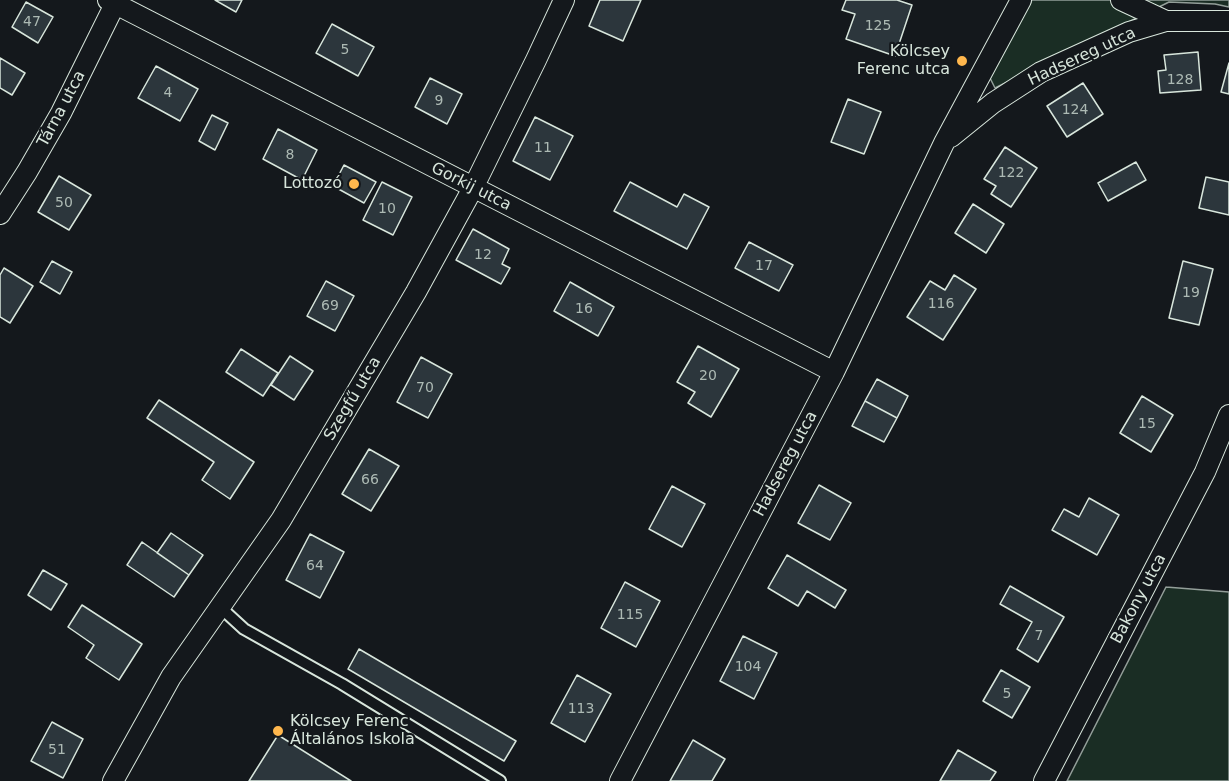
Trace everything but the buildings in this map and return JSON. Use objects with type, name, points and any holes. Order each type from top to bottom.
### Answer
[{"type":"street","name":"Szegfű utca","points":[[113,781],[171,676],[281,520],[416,292],[472,188],[564,0]]},
{"type":"street","name":"Hadsereg utca","points":[[620,781],[834,372],[944,143],[1021,0]]},
{"type":"street","points":[[1120,0],[1166,21],[1229,21]]},
{"type":"street","name":"Gorkij utca","points":[[114,1],[472,188],[834,372]]},
{"type":"street","name":"Tárna utca","points":[[0,214],[61,113],[114,1]]},
{"type":"street","name":"Hadsereg utca","points":[[944,143],[993,103],[1041,72],[1129,32],[1166,21]]},
{"type":"street","name":"Bakony utca","points":[[1044,781],[1205,472],[1229,415]]},
{"type":"lane","points":[[220,607],[244,629],[342,684],[500,781]]},
{"type":"green space","points":[[1032,0],[1229,0],[1229,7],[1215,4],[1169,2],[995,88],[990,78]]},
{"type":"green space","points":[[1166,587],[1229,592],[1229,781],[1067,781]]},
{"type":"place","name":"Kölcsey Ferenc utca","points":[[962,61]]},
{"type":"place","name":"Lottozó","points":[[354,184]]},
{"type":"place","name":"Kölcsey Ferenc Általános Iskola","points":[[278,731]]}]
